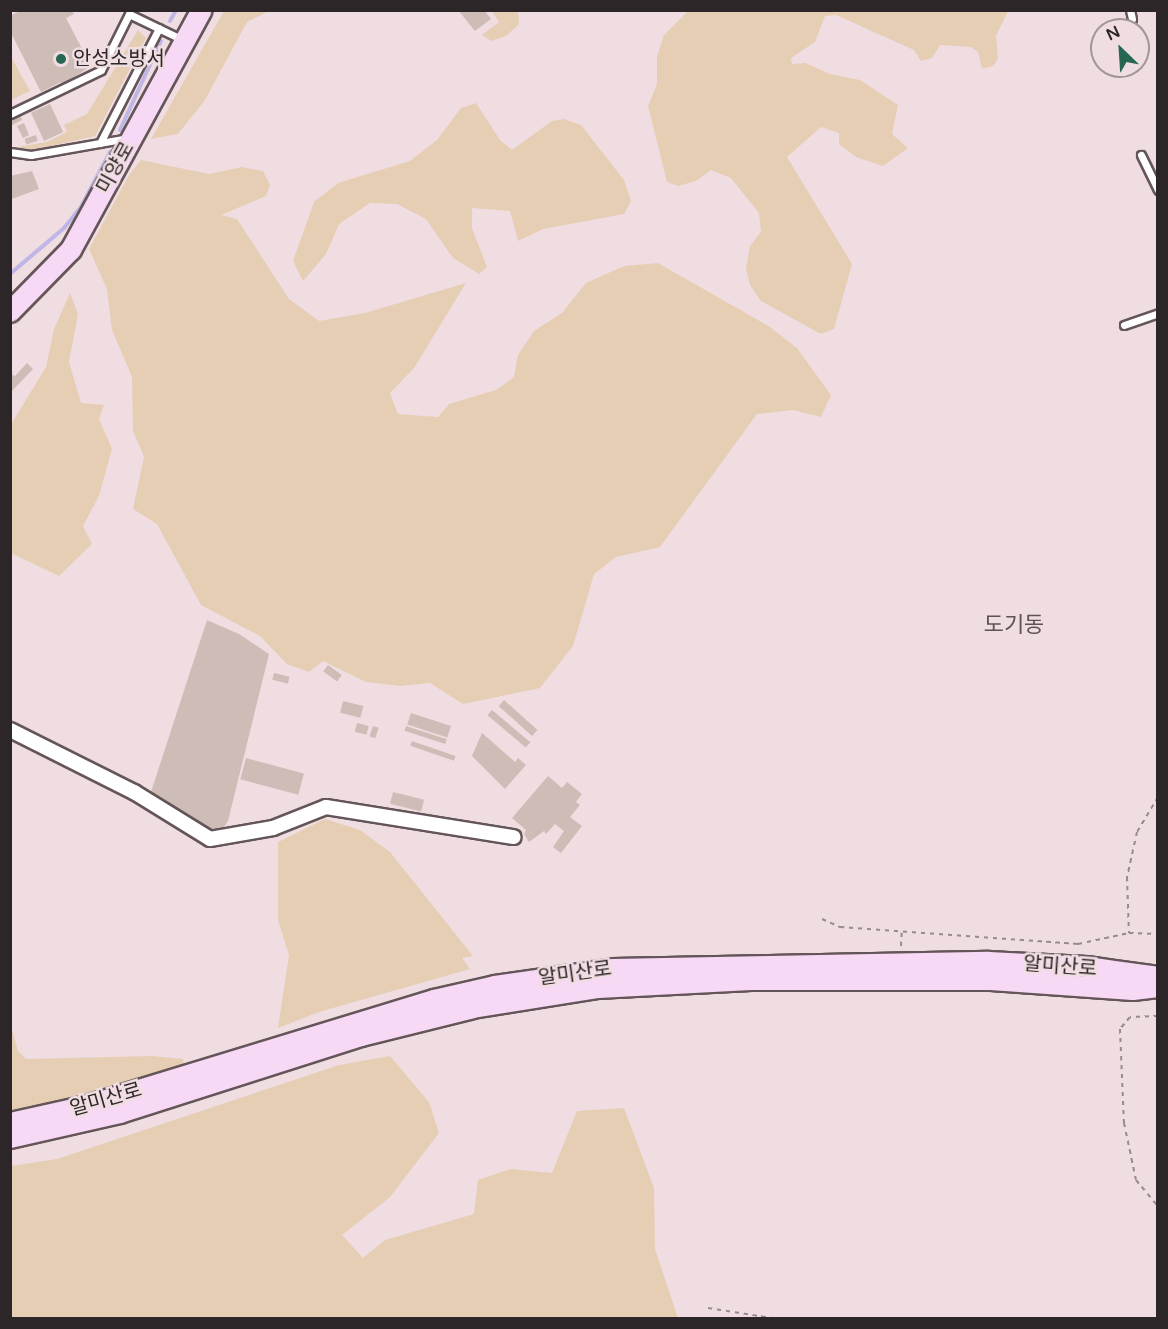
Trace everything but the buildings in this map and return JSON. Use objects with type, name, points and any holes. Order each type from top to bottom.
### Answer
[{"type":"main road","name":"미양로","points":[[10,312],[71,250],[202,10]]},
{"type":"main road","name":"알미산로","points":[[10,1123],[87,1106],[434,1000],[495,986],[613,969],[989,962],[1087,967],[1158,977]]},
{"type":"main road","name":"알미산로","points":[[10,1138],[120,1113],[361,1036],[473,1008],[598,988],[751,980],[991,981],[1133,990],[1158,987]]},
{"type":"street","points":[[10,730],[134,792],[210,839],[273,828],[326,807],[514,837]]},
{"type":"lane","points":[[10,114],[101,70],[129,14],[186,41]]},
{"type":"lane","points":[[100,143],[159,28]]},
{"type":"lane","points":[[10,152],[31,155],[133,138]]},
{"type":"lane","points":[[1141,155],[1158,190]]},
{"type":"lane","points":[[1124,325],[1158,313]]},
{"type":"path","points":[[1129,933],[1127,877],[1137,832],[1158,797]]},
{"type":"path","points":[[822,919],[840,927],[902,929],[1078,944],[1129,933],[1158,934]]},
{"type":"path","points":[[901,946],[902,929]]},
{"type":"path","points":[[1158,1016],[1130,1017],[1120,1029],[1125,1072],[1125,1123],[1136,1180],[1158,1206]]},
{"type":"path","points":[[708,1308],[772,1318]]},
{"type":"shaded area","points":[[224,11],[269,11],[247,22],[205,100],[178,134],[151,139]]},
{"type":"shaded area","points":[[492,11],[518,11],[519,24],[506,36],[491,41],[482,35],[499,22]]},
{"type":"shaded area","points":[[688,11],[1008,11],[996,36],[998,58],[993,66],[982,69],[978,52],[971,47],[940,45],[932,58],[921,61],[914,50],[836,15],[825,16],[815,42],[791,58],[792,64],[805,63],[830,74],[860,80],[898,105],[892,134],[908,148],[883,166],[856,157],[839,144],[839,133],[821,127],[787,157],[852,264],[834,329],[821,334],[761,301],[750,285],[746,269],[750,246],[761,232],[759,213],[731,178],[711,170],[696,181],[678,186],[667,182],[648,106],[657,84],[657,56],[664,35]]},
{"type":"shaded area","points":[[138,30],[146,38],[95,136],[34,150],[11,148],[47,142],[67,132],[64,125],[87,114]]},
{"type":"shaded area","points":[[10,55],[30,91],[11,100],[10,100]]},
{"type":"shaded area","points":[[476,103],[500,140],[512,150],[552,121],[564,119],[581,125],[624,180],[631,201],[624,214],[543,229],[518,241],[510,211],[472,208],[472,228],[487,267],[479,274],[453,258],[426,219],[397,204],[370,203],[339,224],[326,254],[303,281],[293,261],[314,202],[338,183],[410,161],[437,140],[461,108]]},
{"type":"shaded area","points":[[141,160],[209,174],[242,167],[263,171],[270,185],[266,196],[221,215],[237,219],[289,299],[319,321],[365,313],[466,283],[414,368],[390,393],[398,414],[438,417],[449,404],[496,390],[514,377],[518,355],[534,331],[562,313],[586,283],[624,266],[658,263],[770,327],[797,348],[831,395],[821,417],[793,410],[757,414],[660,547],[616,557],[594,574],[573,646],[540,688],[463,704],[430,683],[400,686],[366,682],[323,661],[309,672],[287,664],[260,636],[201,605],[157,524],[133,509],[144,457],[133,431],[132,377],[112,330],[107,289],[89,249],[129,175]]},
{"type":"shaded area","points":[[70,293],[78,314],[69,362],[81,403],[104,405],[99,419],[112,449],[99,496],[83,526],[92,544],[59,576],[11,553],[10,426],[46,367],[54,329]]},
{"type":"shaded area","points":[[325,819],[360,830],[390,852],[473,956],[462,958],[470,969],[319,1012],[278,1028],[289,955],[278,920],[278,842]]},
{"type":"shaded area","points":[[10,1022],[18,1051],[26,1059],[152,1056],[183,1059],[184,1069],[11,1114]]},
{"type":"shaded area","points":[[390,1056],[429,1102],[439,1133],[390,1197],[342,1235],[363,1258],[385,1240],[474,1214],[478,1180],[510,1169],[552,1173],[577,1111],[624,1108],[654,1188],[655,1249],[678,1318],[11,1318],[11,1166],[57,1159],[339,1065]]},
{"type":"waterway","points":[[170,21],[176,10]]},
{"type":"waterway","points":[[120,130],[161,41]]},
{"type":"waterway","points":[[10,274],[64,228],[81,207],[110,152]]},
{"type":"place","name":"안성소방서","points":[[61,59]]},
{"type":"district","name":"도기동","points":[[1014,626]]}]
